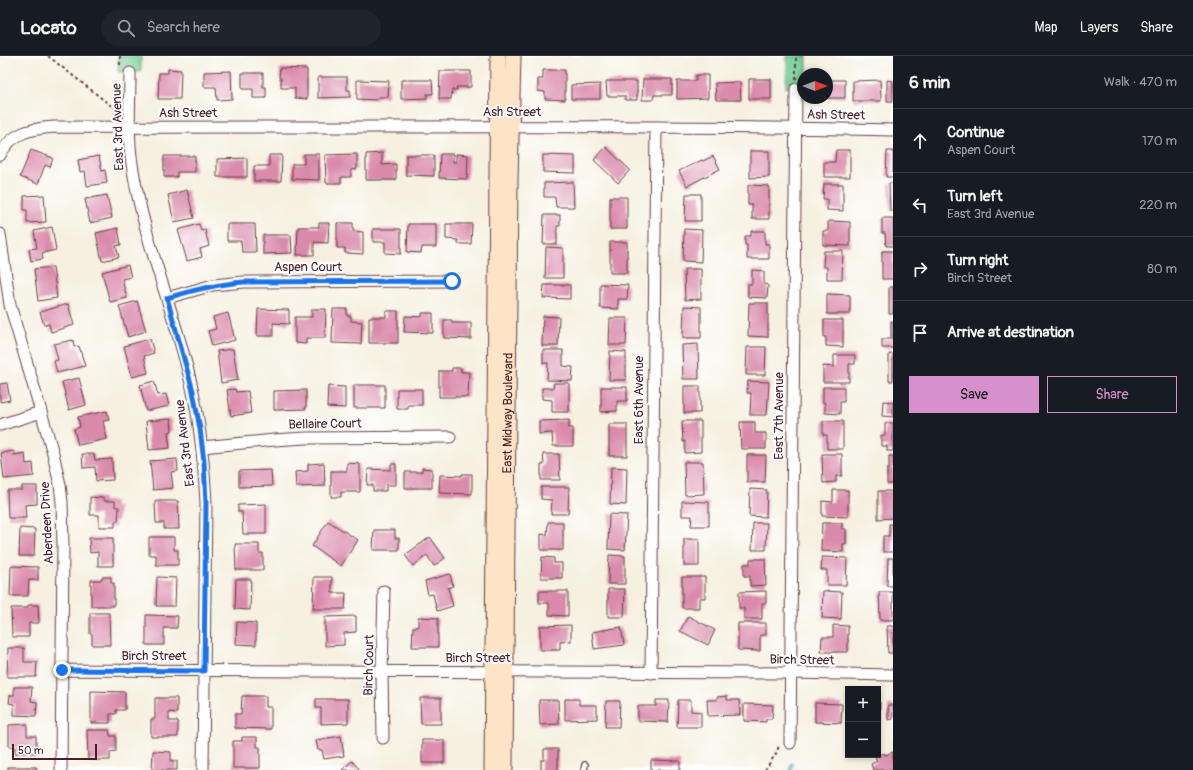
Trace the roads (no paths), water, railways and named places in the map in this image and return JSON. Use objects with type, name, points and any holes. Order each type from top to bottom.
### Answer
[{"type":"main road","name":"East Midway Boulevard","points":[[498,56],[504,126],[500,672],[505,770]]},
{"type":"main road","name":"East Midway Boulevard","points":[[504,126],[513,56]]},
{"type":"main road","name":"East Midway Boulevard","points":[[492,770],[500,672]]},
{"type":"street","name":"East 3rd Avenue","points":[[130,73],[130,148],[132,169],[138,198],[193,391],[202,447],[206,503],[203,770]]},
{"type":"street","name":"East 7th Avenue","points":[[790,743],[796,87]]},
{"type":"street","name":"Ash Street","points":[[130,127],[504,126],[893,130]]},
{"type":"street","points":[[0,155],[11,140],[24,132],[36,128],[130,127]]},
{"type":"street","name":"East 6th Avenue","points":[[651,673],[656,127]]},
{"type":"street","name":"Aberdeen Drive","points":[[0,234],[10,304],[58,473],[62,502],[61,770]]},
{"type":"street","name":"Aspen Court","points":[[167,298],[224,283],[452,281]]},
{"type":"street","points":[[0,425],[41,412]]},
{"type":"street","name":"Bellaire Court","points":[[202,447],[306,438],[450,437]]},
{"type":"street","name":"Birch Court","points":[[383,738],[382,672],[384,591]]},
{"type":"street","name":"Birch Street","points":[[62,670],[791,673],[893,675]]},
{"type":"waterway","points":[[791,770],[792,764]]}]
